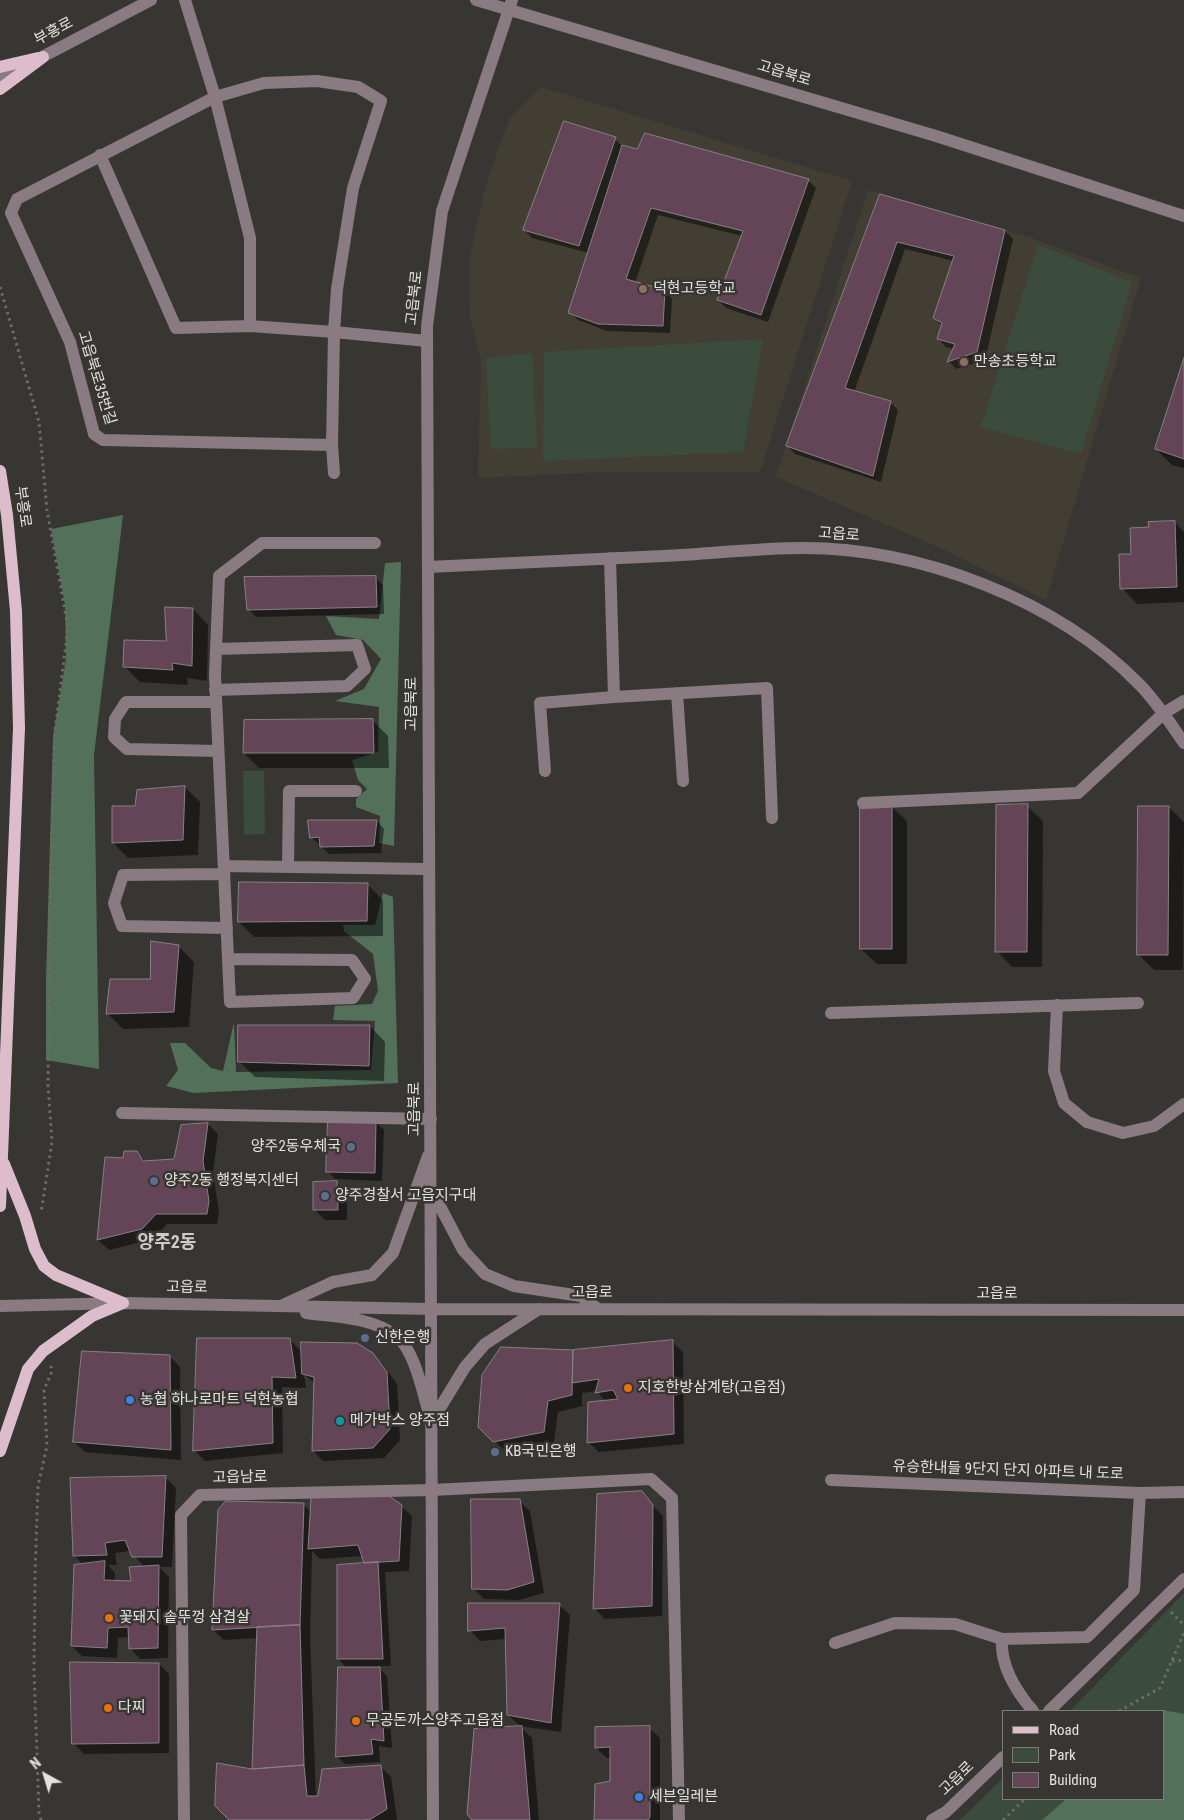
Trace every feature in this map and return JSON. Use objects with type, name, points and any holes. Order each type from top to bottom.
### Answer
[{"type":"main road","points":[[0,67],[43,57]]},
{"type":"main road","points":[[0,89],[43,57]]},
{"type":"main road","name":"부흥로","points":[[0,471],[7,516],[16,611],[19,728],[0,1206]]},
{"type":"main road","points":[[2,1160],[25,1216],[35,1249],[44,1266],[56,1275],[123,1303]]},
{"type":"main road","points":[[0,1450],[28,1369],[43,1351],[92,1316],[123,1303]]},
{"type":"street","name":"부흥로","points":[[0,79],[151,0]]},
{"type":"street","points":[[184,0],[215,97],[250,238],[250,326]]},
{"type":"street","points":[[476,0],[510,4]]},
{"type":"street","name":"고읍북로","points":[[432,1308],[428,869],[427,341],[442,211],[510,4],[936,136],[1184,216]]},
{"type":"street","name":"고읍북로35번길","points":[[332,445],[103,440],[94,434],[70,342],[12,213],[17,199],[215,97],[264,84],[317,81],[358,87],[381,101],[353,188],[337,289],[334,332],[332,445],[334,473]]},
{"type":"street","points":[[100,155],[176,328],[250,326],[427,341]]},
{"type":"street","points":[[228,959],[352,960],[365,979],[353,998],[230,1002],[218,751],[216,696],[219,576],[262,544],[376,543]]},
{"type":"street","name":"고읍로","points":[[428,567],[804,548],[867,553],[946,571],[1046,613],[1093,644],[1139,684],[1164,713],[1184,743]]},
{"type":"street","points":[[610,558],[614,697]]},
{"type":"street","points":[[216,649],[357,645],[365,669],[348,686],[126,702],[115,719],[114,737],[127,749],[218,751]]},
{"type":"street","points":[[545,771],[540,703],[767,688],[772,818]]},
{"type":"street","points":[[677,693],[683,781]]},
{"type":"street","points":[[864,803],[1078,792],[1164,713],[1184,701]]},
{"type":"street","points":[[288,867],[289,791],[356,790]]},
{"type":"street","points":[[227,928],[122,926],[114,903],[123,875],[288,867],[428,869]]},
{"type":"street","points":[[831,1013],[1138,1002]]},
{"type":"street","points":[[1056,1005],[1054,1071],[1064,1103],[1086,1122],[1123,1134],[1154,1126],[1184,1104]]},
{"type":"street","points":[[122,1113],[431,1119]]},
{"type":"street","points":[[281,1306],[333,1282],[372,1275],[393,1253],[431,1147]]},
{"type":"street","points":[[432,1189],[463,1250],[485,1274],[514,1286],[581,1296],[598,1309]]},
{"type":"street","name":"고읍로","points":[[0,1306],[123,1303],[539,1309],[1184,1310]]},
{"type":"street","points":[[258,1306],[366,1322],[396,1336],[412,1359],[432,1422]]},
{"type":"street","points":[[432,1308],[433,1820]]},
{"type":"street","points":[[432,1422],[465,1367],[485,1344],[539,1309]]},
{"type":"street","name":"고읍남로","points":[[184,1820],[181,1515],[200,1495],[432,1490],[651,1479],[672,1498],[679,1820]]},
{"type":"street","name":"유승한내들 9단지 단지 아파트 내 도로","points":[[831,1480],[1140,1497],[1184,1492]]},
{"type":"street","points":[[835,1643],[896,1623],[955,1624],[1002,1639],[1087,1637],[1134,1590],[1140,1497]]},
{"type":"street","points":[[1050,1710],[1184,1579]]},
{"type":"street","points":[[1002,1639],[1001,1651],[1015,1691],[1032,1710]]},
{"type":"street","name":"고읍로","points":[[932,1820],[946,1812],[1002,1758]]},
{"type":"path","points":[[0,287],[39,422],[47,510],[68,628],[55,730],[49,947],[48,1085],[52,1142],[41,1216]]},
{"type":"path","points":[[41,1820],[38,1812],[34,1671],[35,1576],[38,1486],[47,1446],[44,1390],[52,1371],[50,1358]]},
{"type":"path","points":[[1121,1710],[1160,1688],[1184,1633]]},
{"type":"path","points":[[1172,1661],[1184,1660]]},
{"type":"path","points":[[1004,1820],[1024,1800]]},
{"type":"shaded area","name":"덕현고등학교","points":[[541,87],[852,181],[760,472],[602,472],[478,478],[481,362],[470,318],[469,260],[485,188],[509,119]]},
{"type":"shaded area","name":"만송초등학교","points":[[868,190],[1029,237],[1141,278],[1046,600],[943,549],[776,477]]},
{"type":"green space","points":[[1038,245],[1132,282],[1081,454],[981,427]]},
{"type":"green space","points":[[763,339],[743,452],[543,461],[544,352]]},
{"type":"green space","points":[[532,353],[537,448],[491,449],[486,358]]},
{"type":"green space","points":[[123,515],[94,755],[99,1069],[46,1060],[46,979],[53,737],[66,659],[65,605],[51,529]]},
{"type":"green space","points":[[401,562],[394,846],[379,843],[380,816],[356,807],[356,799],[367,789],[358,780],[352,760],[378,752],[379,707],[335,701],[364,689],[381,659],[363,640],[336,635],[326,616],[379,619],[385,563]]},
{"type":"green space","points":[[243,771],[264,771],[265,834],[244,835]]},
{"type":"green space","points":[[383,893],[393,897],[398,1083],[194,1093],[166,1086],[178,1070],[170,1043],[185,1043],[211,1068],[223,1071],[234,1022],[236,1072],[371,1070],[375,1021],[333,1020],[335,1006],[372,1004],[378,991],[373,954],[344,931],[343,925],[375,925]]},
{"type":"green space","points":[[1184,1593],[1184,1714],[1164,1710],[1071,1710]]},
{"type":"green space","points":[[1164,1710],[1184,1714],[1184,1820],[1042,1820],[1065,1800],[1164,1800]]},
{"type":"green space","points":[[1002,1779],[1002,1800],[1065,1800],[1042,1820],[960,1820]]},
{"type":"building","points":[[564,121],[616,137],[579,246],[523,230]]},
{"type":"building","points":[[645,133],[809,179],[761,315],[717,300],[743,231],[651,208],[626,279],[665,290],[663,326],[598,324],[568,313],[622,145],[637,149]]},
{"type":"building","points":[[880,194],[1005,230],[977,352],[947,362],[955,344],[937,339],[942,323],[933,318],[954,256],[897,242],[845,388],[891,401],[873,476],[786,446]]},
{"type":"building","points":[[1184,358],[1184,459],[1155,449]]},
{"type":"building","points":[[1175,521],[1177,587],[1120,589],[1119,554],[1131,554],[1130,528],[1149,527],[1148,522]]},
{"type":"building","points":[[376,576],[377,607],[247,610],[244,577]]},
{"type":"building","points":[[165,607],[193,608],[192,666],[172,663],[173,670],[123,667],[124,640],[166,641]]},
{"type":"building","points":[[373,719],[374,753],[243,753],[244,720]]},
{"type":"building","points":[[185,786],[183,840],[112,843],[112,806],[135,806],[137,790]]},
{"type":"building","points":[[860,804],[892,804],[892,949],[860,949]]},
{"type":"building","points":[[1028,804],[1027,952],[995,952],[996,805]]},
{"type":"building","points":[[1138,806],[1169,806],[1168,955],[1137,955]]},
{"type":"building","points":[[308,820],[377,820],[374,846],[320,847],[319,837],[310,838]]},
{"type":"building","points":[[239,882],[368,883],[367,921],[238,922]]},
{"type":"building","points":[[151,941],[179,945],[174,1012],[106,1014],[110,979],[150,979]]},
{"type":"building","points":[[238,1025],[370,1025],[369,1066],[238,1062]]},
{"type":"building","name":"양주2동우체국","points":[[328,1120],[376,1121],[375,1173],[326,1172]]},
{"type":"building","name":"양주2동 행정복지센터","points":[[208,1123],[203,1161],[209,1201],[207,1214],[156,1214],[142,1229],[97,1240],[105,1157],[123,1158],[124,1151],[137,1151],[143,1161],[174,1159],[181,1125]]},
{"type":"building","name":"양주경찰서 고읍지구대","points":[[337,1181],[338,1210],[313,1210],[313,1182]]},
{"type":"building","points":[[197,1338],[290,1338],[296,1378],[272,1377],[273,1443],[193,1451]]},
{"type":"building","points":[[673,1340],[674,1434],[587,1443],[588,1402],[618,1399],[613,1390],[595,1393],[599,1379],[572,1383],[573,1350]]},
{"type":"building","points":[[301,1342],[357,1343],[373,1353],[387,1372],[390,1429],[373,1448],[312,1451],[314,1377],[302,1374]]},
{"type":"building","points":[[501,1347],[573,1350],[572,1395],[548,1401],[544,1432],[493,1442],[478,1427],[482,1375]]},
{"type":"building","points":[[82,1351],[170,1355],[171,1450],[73,1442]]},
{"type":"building","points":[[166,1476],[162,1557],[132,1557],[125,1540],[105,1543],[107,1555],[73,1556],[70,1478]]},
{"type":"building","points":[[642,1491],[653,1505],[652,1606],[593,1609],[597,1494]]},
{"type":"building","points":[[389,1496],[402,1505],[399,1561],[364,1563],[358,1545],[308,1549],[311,1498]]},
{"type":"building","points":[[471,1499],[520,1499],[534,1582],[507,1590],[472,1589]]},
{"type":"building","points":[[226,1501],[304,1503],[300,1625],[212,1630],[218,1510]]},
{"type":"building","points":[[105,1561],[104,1580],[131,1581],[129,1567],[159,1565],[158,1648],[129,1649],[128,1627],[108,1628],[107,1648],[71,1646],[74,1565]]},
{"type":"building","points":[[378,1562],[383,1659],[337,1659],[337,1565]]},
{"type":"building","points":[[468,1603],[560,1603],[551,1723],[507,1715],[505,1628],[468,1631]]},
{"type":"building","points":[[300,1625],[304,1765],[252,1769],[257,1627]]},
{"type":"building","points":[[70,1662],[159,1663],[159,1743],[72,1744]]},
{"type":"building","points":[[338,1667],[380,1667],[384,1741],[371,1739],[373,1754],[336,1757]]},
{"type":"building","points":[[522,1726],[530,1820],[472,1820],[467,1814],[474,1729]]},
{"type":"building","points":[[650,1726],[650,1817],[648,1820],[594,1820],[595,1784],[610,1781],[610,1747],[595,1748],[595,1727]]},
{"type":"building","points":[[217,1763],[252,1769],[304,1765],[307,1796],[318,1796],[322,1769],[381,1765],[387,1809],[371,1819],[363,1820],[229,1820],[215,1806]]},
{"type":"place","name":"덕현고등학교","points":[[643,289]]},
{"type":"place","name":"만송초등학교","points":[[964,362]]},
{"type":"place","name":"양주2동우체국","points":[[351,1147]]},
{"type":"place","name":"양주2동 행정복지센터","points":[[154,1181]]},
{"type":"place","name":"양주경찰서 고읍지구대","points":[[325,1196]]},
{"type":"place","name":"신한은행","points":[[365,1338]]},
{"type":"place","name":"지호한방삼계탕(고읍점)","points":[[628,1388]]},
{"type":"place","name":"농협 하나로마트 덕현농협","points":[[130,1400]]},
{"type":"place","name":"메가박스 양주점","points":[[340,1421]]},
{"type":"place","name":"KB국민은행","points":[[495,1452]]},
{"type":"place","name":"꽃돼지 솥뚜껑 삼겹살","points":[[109,1618]]},
{"type":"place","name":"다찌","points":[[108,1708]]},
{"type":"place","name":"무공돈까스양주고읍점","points":[[356,1721]]},
{"type":"place","name":"세븐일레븐","points":[[639,1797]]},
{"type":"district","name":"양주2동","points":[[167,1243]]}]
